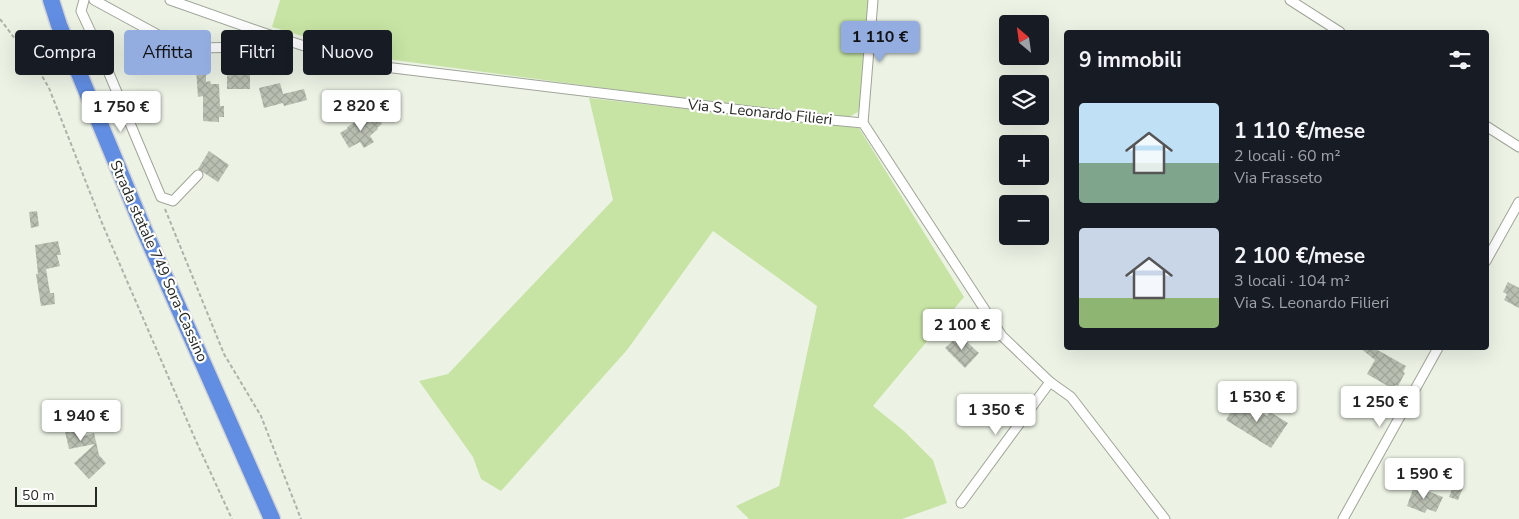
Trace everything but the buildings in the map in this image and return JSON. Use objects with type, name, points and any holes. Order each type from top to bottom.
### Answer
[{"type":"highway","name":"Strada statale 749 Sora-Cassino","points":[[51,0],[66,43],[144,230],[272,519]]},
{"type":"street","points":[[84,0],[81,10],[161,197],[173,201],[198,175]]},
{"type":"street","points":[[94,0],[173,43],[198,48],[221,48]]},
{"type":"street","name":"Via S. Leonardo Filieri","points":[[170,0],[257,30]]},
{"type":"street","points":[[873,0],[863,123],[1002,336],[1050,382],[1071,397],[1165,519]]},
{"type":"street","points":[[1290,0],[1337,30]]},
{"type":"street","name":"Via S. Leonardo Filieri","points":[[293,42],[360,64],[790,116],[863,123]]},
{"type":"street","points":[[1489,128],[1519,147]]},
{"type":"street","points":[[1489,256],[1519,202]]},
{"type":"street","points":[[1343,519],[1437,350]]},
{"type":"street","points":[[961,504],[1050,382]]},
{"type":"path","points":[[0,19],[38,69],[49,88],[102,222],[196,441],[232,519]]},
{"type":"path","points":[[161,197],[224,354],[261,416],[301,519]]},
{"type":"green space","points":[[280,0],[869,0],[862,101],[858,112],[847,118],[768,110],[392,60],[392,30],[303,30],[303,36],[293,33],[293,30],[282,30],[272,27]]},
{"type":"green space","points":[[589,98],[859,128],[964,297],[873,406],[904,431],[933,460],[947,503],[902,519],[749,519],[736,506],[779,486],[817,306],[713,231],[627,350],[501,491],[481,479],[473,457],[419,381],[448,374],[613,200]]}]
